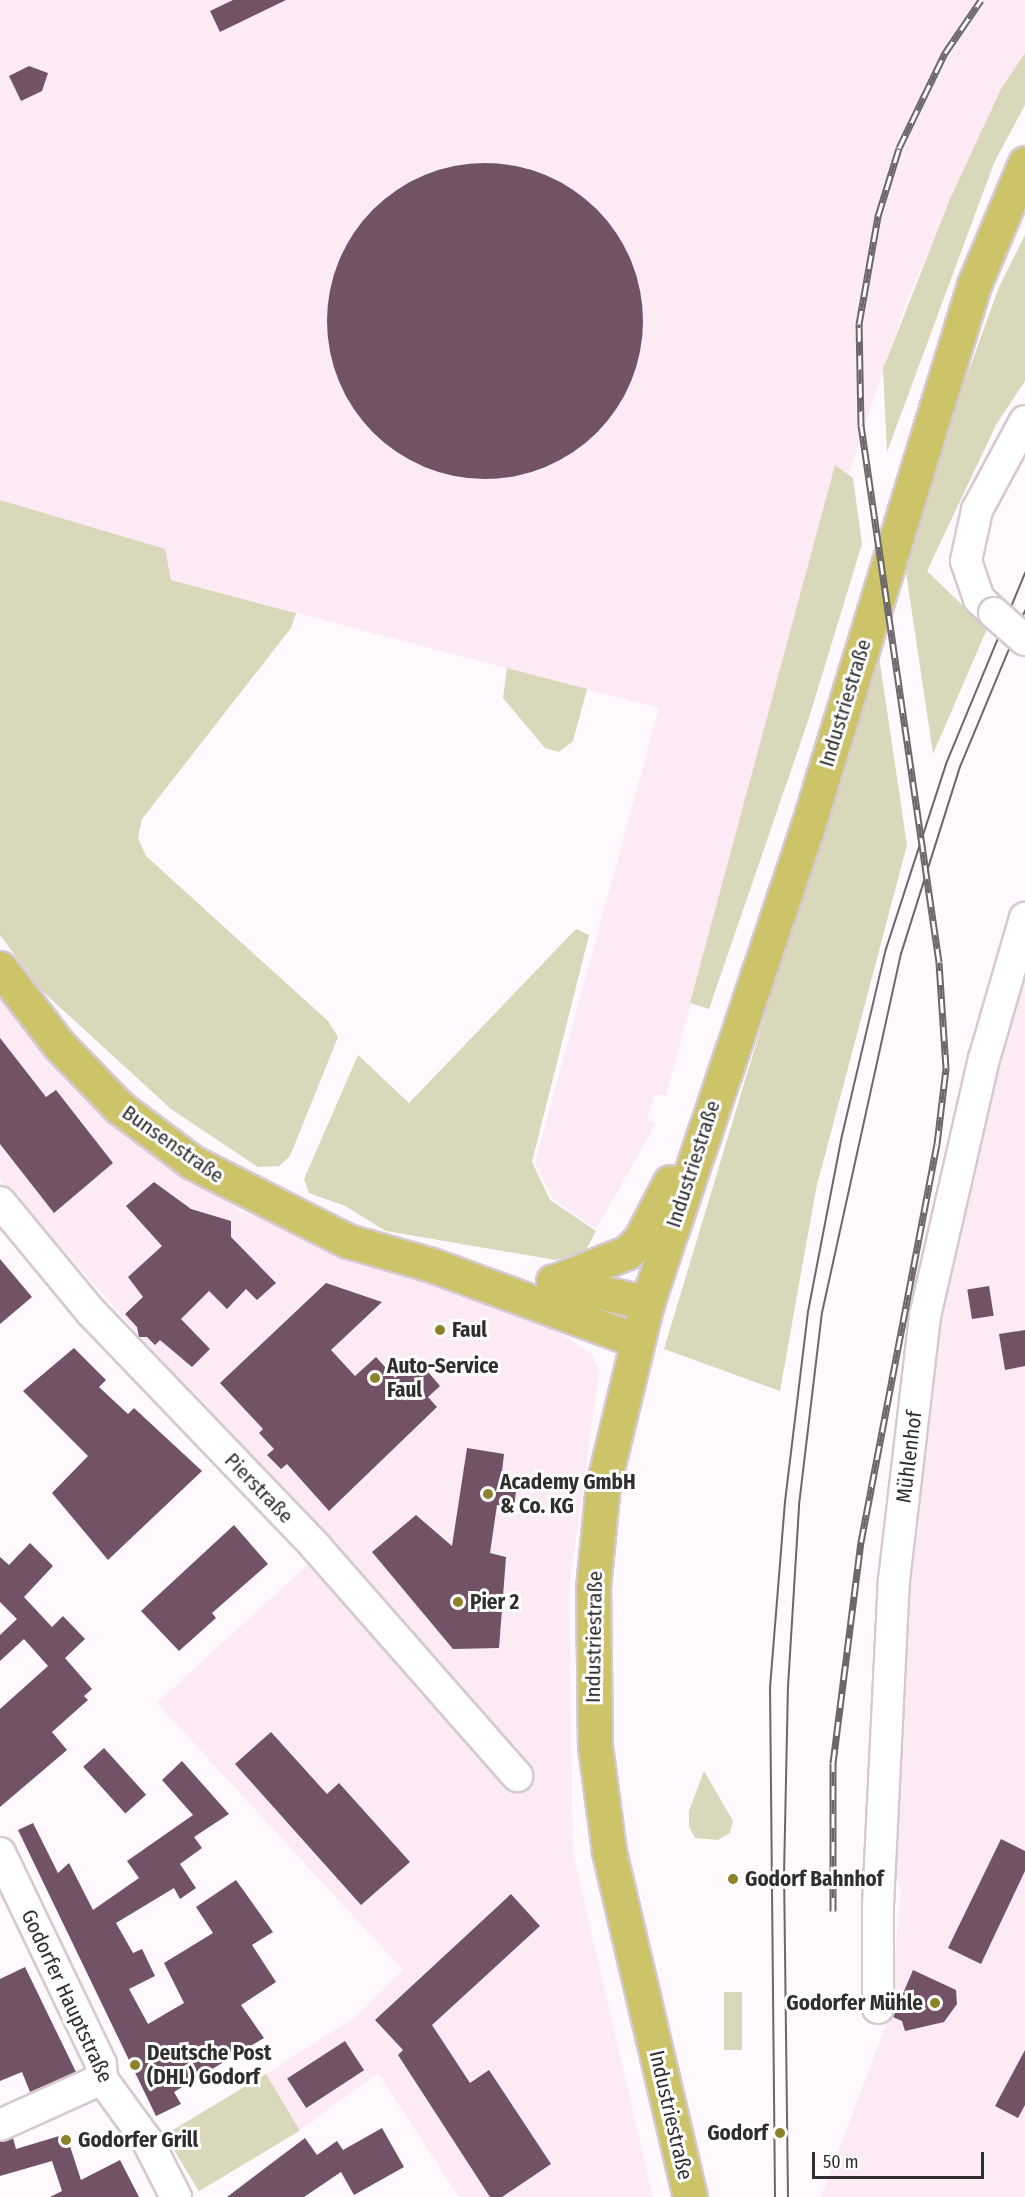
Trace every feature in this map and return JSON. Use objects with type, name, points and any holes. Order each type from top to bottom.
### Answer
[{"type":"main road","name":"Industriestraße","points":[[690,2197],[609,1851],[595,1746],[595,1565],[603,1485],[636,1340],[647,1303],[706,1121],[808,826],[974,285],[1025,162]]},
{"type":"main road","name":"Bunsenstraße","points":[[0,968],[59,1045],[119,1107],[192,1162],[348,1241],[429,1264],[636,1340]]},
{"type":"main road","name":"Bunsenstraße","points":[[553,1282],[612,1260],[640,1240],[706,1121]]},
{"type":"main road","name":"Bunsenstraße","points":[[429,1264],[553,1282],[647,1303]]},
{"type":"street","points":[[1025,421],[977,510],[966,561],[979,600],[1025,640]]},
{"type":"street","name":"Mühlenhof","points":[[878,2008],[878,1905],[894,1580],[926,1316],[984,1059],[1025,918]]},
{"type":"street","name":"Pierstraße","points":[[0,1202],[91,1312],[316,1548],[517,1776]]},
{"type":"street","name":"Godorfer Hauptstraße","points":[[0,1853],[101,2064],[102,2079],[148,2142],[176,2197]]},
{"type":"street","points":[[0,2125],[102,2079]]},
{"type":"shaded area","points":[[0,0],[1025,0],[1025,53],[1001,89],[907,300],[848,475],[835,465],[666,1096],[655,1094],[647,1120],[656,1123],[596,1229],[552,1198],[535,1163],[659,708],[171,580],[0,744]]},
{"type":"shaded area","points":[[1025,53],[1025,105],[994,163],[887,452],[883,369],[950,199],[1001,89]]},
{"type":"shaded area","points":[[1025,235],[1025,381],[996,425],[927,571],[987,629],[933,754],[903,552],[999,287]]},
{"type":"shaded area","points":[[835,465],[853,478],[862,544],[808,721],[709,1009],[690,1003]]},
{"type":"shaded area","points":[[0,500],[165,549],[171,580],[296,613],[291,628],[142,819],[138,838],[146,856],[328,1021],[338,1037],[290,1156],[279,1166],[258,1167],[171,1109],[41,990],[0,935]]},
{"type":"shaded area","points":[[877,643],[907,845],[816,1189],[780,1391],[664,1349]]},
{"type":"shaded area","points":[[507,668],[587,689],[573,741],[559,752],[545,748],[503,698]]},
{"type":"shaded area","points":[[576,929],[589,935],[532,1162],[550,1200],[596,1231],[585,1252],[556,1260],[386,1231],[345,1206],[309,1193],[304,1179],[358,1055],[409,1103]]},
{"type":"shaded area","points":[[1025,969],[1025,2197],[821,2197],[889,2017],[901,1892],[895,1866],[902,1616],[937,1328],[962,1192]]},
{"type":"shaded area","points":[[0,998],[49,1060],[131,1132],[240,1211],[550,1327],[592,1354],[599,1372],[569,1589],[573,1853],[653,2197],[459,2197],[378,2073],[300,2130],[266,2074],[357,2016],[403,1970],[157,1703],[328,1546],[0,1179]]},
{"type":"shaded area","points":[[704,1771],[733,1821],[730,1833],[718,1840],[695,1838],[689,1827],[689,1811]]},
{"type":"shaded area","points":[[724,1992],[742,1992],[742,2050],[724,2050]]},
{"type":"shaded area","points":[[266,2074],[300,2131],[199,2191],[165,2135]]},
{"type":"building","points":[[233,0],[286,0],[220,32],[210,11]]},
{"type":"building","points":[[29,66],[48,73],[42,91],[21,101],[9,76]]},
{"type":"building","points":[[485,163],[516,166],[546,175],[573,189],[597,209],[617,233],[631,260],[640,290],[643,321],[640,352],[631,382],[617,409],[597,433],[573,453],[546,467],[516,476],[485,479],[454,476],[424,467],[397,453],[373,433],[353,409],[339,382],[330,352],[327,321],[330,290],[339,260],[353,233],[373,209],[397,189],[424,175],[454,166]]},
{"type":"building","points":[[0,1038],[46,1097],[56,1090],[113,1163],[54,1213],[0,1144]]},
{"type":"building","points":[[154,1182],[191,1209],[231,1221],[231,1237],[276,1283],[257,1300],[246,1289],[227,1309],[209,1291],[181,1319],[210,1349],[192,1367],[160,1340],[155,1345],[147,1337],[139,1337],[137,1327],[125,1314],[143,1297],[128,1277],[162,1246],[126,1206]]},
{"type":"building","points":[[0,1259],[32,1297],[0,1324]]},
{"type":"building","points":[[326,1283],[382,1302],[331,1350],[355,1376],[376,1357],[395,1378],[417,1359],[440,1386],[428,1397],[437,1407],[329,1511],[287,1464],[281,1469],[267,1455],[274,1449],[259,1433],[263,1429],[220,1383]]},
{"type":"building","points":[[989,1286],[994,1316],[972,1319],[967,1289]]},
{"type":"building","points":[[1025,1330],[1025,1366],[1005,1370],[999,1334]]},
{"type":"building","points":[[74,1348],[106,1380],[99,1387],[128,1414],[134,1408],[202,1471],[108,1560],[52,1493],[88,1456],[23,1391]]},
{"type":"building","name":"Pier 2","points":[[467,1448],[504,1454],[501,1480],[517,1482],[514,1508],[497,1505],[490,1553],[506,1557],[499,1648],[453,1649],[372,1552],[416,1515],[452,1546]]},
{"type":"building","points":[[234,1525],[268,1564],[212,1613],[216,1618],[179,1651],[141,1611]]},
{"type":"building","points":[[30,1543],[53,1566],[24,1597],[52,1627],[63,1616],[85,1639],[65,1658],[92,1689],[84,1696],[88,1700],[52,1732],[67,1750],[0,1807],[0,1709],[48,1666],[24,1639],[0,1661],[0,1635],[17,1619],[0,1602],[0,1557],[9,1565]]},
{"type":"building","points":[[271,1732],[327,1794],[339,1783],[410,1862],[361,1905],[235,1764]]},
{"type":"building","points":[[104,1748],[146,1795],[125,1814],[83,1767]]},
{"type":"building","points":[[182,1761],[229,1814],[194,1837],[202,1848],[180,1864],[196,1888],[180,1899],[174,1888],[116,1923],[133,1953],[142,1949],[155,1976],[129,1989],[148,2024],[184,2003],[164,1963],[213,1933],[196,1907],[236,1880],[273,1932],[252,1945],[276,1982],[241,2005],[264,2038],[174,2092],[181,2104],[156,2116],[18,1830],[33,1823],[58,1873],[69,1863],[93,1910],[139,1878],[127,1861],[193,1815],[162,1780]]},
{"type":"building","points":[[1001,1839],[1025,1851],[1025,1871],[981,1964],[948,1948]]},
{"type":"building","points":[[511,1894],[540,1926],[432,2025],[470,2083],[489,2070],[551,2164],[502,2197],[490,2197],[398,2055],[403,2050],[375,2020]]},
{"type":"building","points":[[25,1967],[76,2072],[30,2092],[22,2072],[0,2081],[0,1979]]},
{"type":"building","points":[[913,1970],[956,1990],[957,2004],[944,2022],[905,2031],[902,2021],[893,2017]]},
{"type":"building","points":[[345,2041],[364,2070],[306,2108],[287,2079]]},
{"type":"building","points":[[1025,2050],[1025,2105],[1018,2118],[995,2106]]},
{"type":"building","points":[[382,2128],[404,2167],[354,2195],[341,2172],[304,2197],[227,2197],[305,2138],[317,2155],[337,2141],[343,2150]]},
{"type":"building","points":[[66,2134],[81,2180],[120,2160],[139,2197],[50,2197],[62,2191],[52,2161],[0,2176],[0,2142],[13,2138],[16,2149]]},
{"type":"tram line","points":[[775,2197],[770,1688],[785,1502],[808,1312],[842,1136],[886,949],[946,764],[1025,573]]},
{"type":"tram line","points":[[788,2197],[784,1876],[788,1687],[799,1505],[822,1313],[901,954],[960,767],[1025,611]]},
{"type":"railway","points":[[833,1911],[833,1763],[861,1542],[937,1144],[946,1068],[939,962],[861,425],[859,324],[878,216],[899,148],[945,53],[981,0]]},
{"type":"place","name":"Faul","points":[[440,1330]]},
{"type":"place","name":"Auto-Service Faul","points":[[375,1378]]},
{"type":"place","name":"Academy GmbH & Co. KG","points":[[488,1494]]},
{"type":"place","name":"Pier 2","points":[[458,1602]]},
{"type":"place","name":"Godorf Bahnhof","points":[[733,1879]]},
{"type":"place","name":"Godorfer Mühle","points":[[935,2003]]},
{"type":"place","name":"Deutsche Post (DHL) Godorf","points":[[135,2065]]},
{"type":"place","name":"Godorf","points":[[780,2133]]},
{"type":"place","name":"Godorfer Grill","points":[[66,2140]]}]
